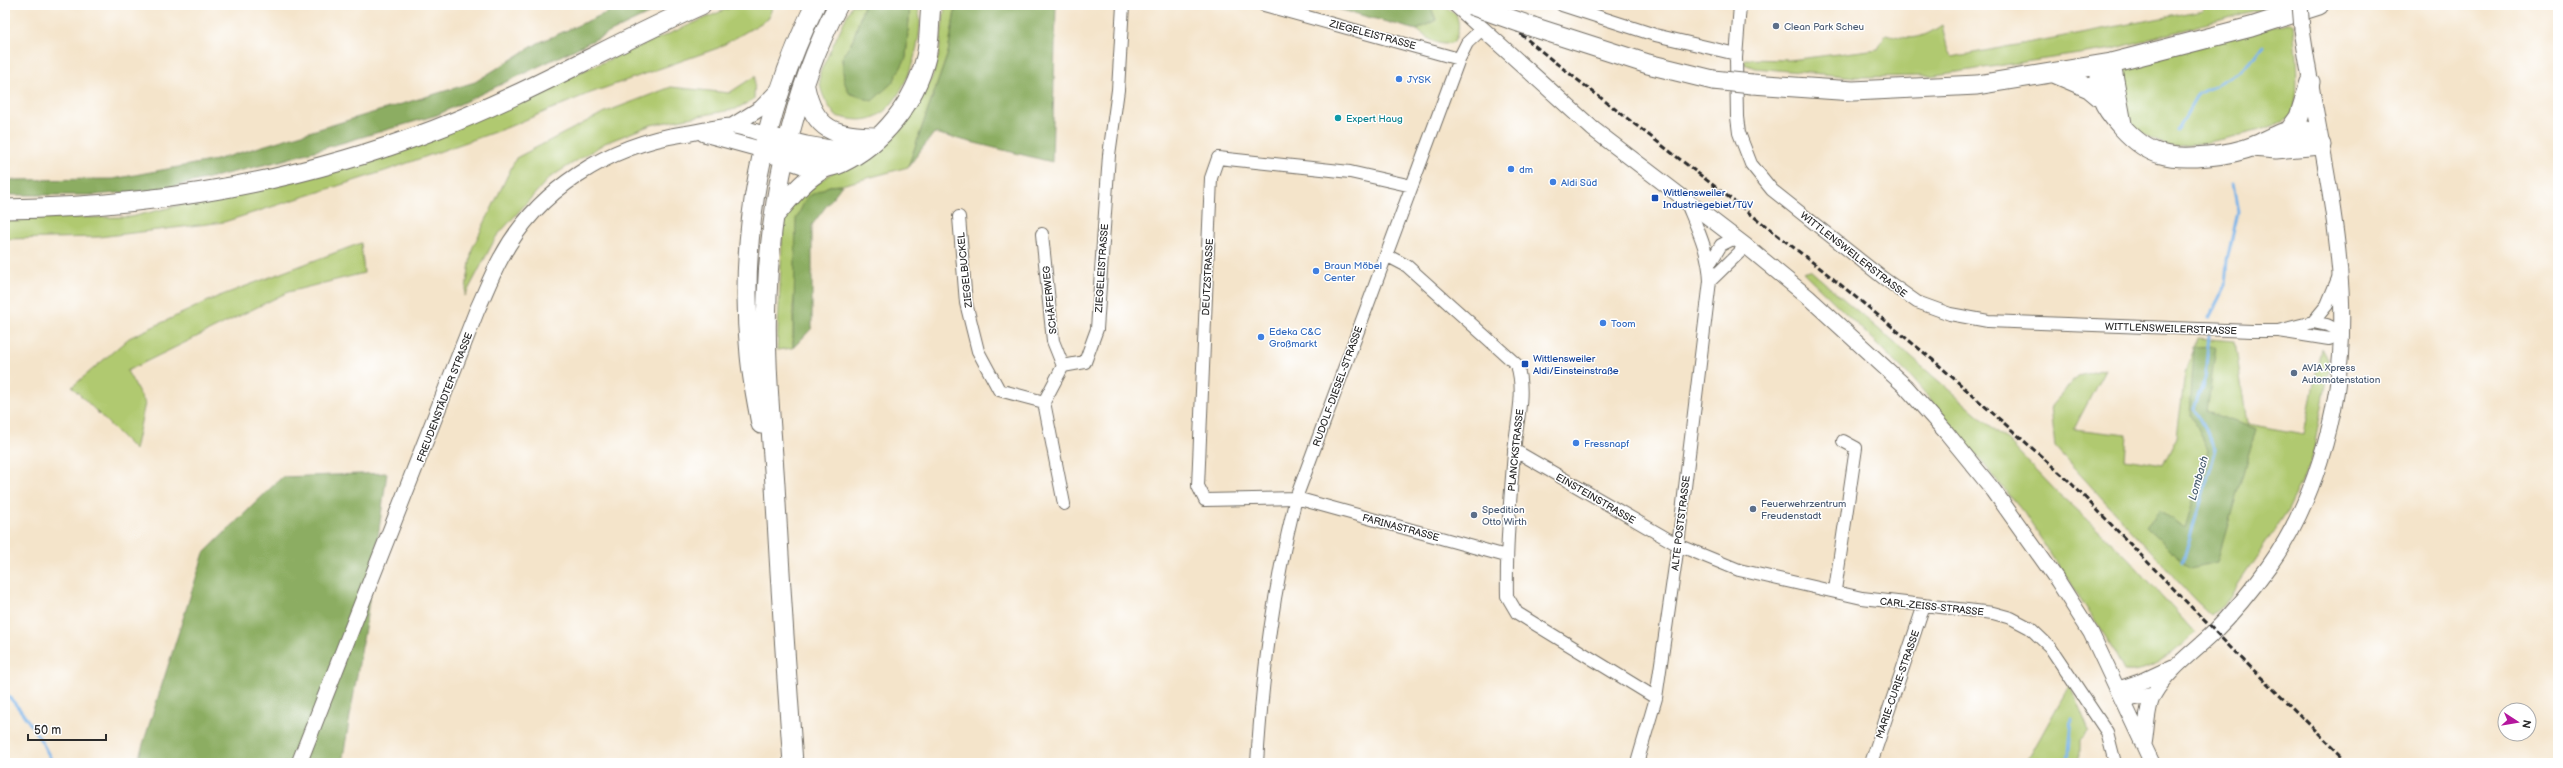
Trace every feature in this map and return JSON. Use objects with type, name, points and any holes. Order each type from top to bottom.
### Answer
[{"type":"main road","points":[[5,209],[117,204],[204,192],[297,173],[380,149],[435,130],[497,103],[701,5]]},
{"type":"main road","points":[[776,506],[750,357],[747,249],[752,202],[765,143],[780,87],[815,5]]},
{"type":"main road","points":[[793,763],[766,341],[767,296],[773,218],[787,150],[815,56],[838,5]]},
{"type":"main road","points":[[1471,5],[1533,27],[1648,64],[1713,80],[1853,91],[1920,89],[1977,85],[2106,64],[2251,27],[2319,5]]},
{"type":"main road","points":[[773,218],[798,186],[824,168],[840,164],[878,137],[905,106],[918,80],[926,56],[931,6]]},
{"type":"main road","points":[[2106,64],[2099,86],[2101,98],[2110,114],[2123,129],[2140,144],[2162,154],[2188,157],[2253,147],[2276,149],[2321,145]]},
{"type":"main road","points":[[2106,64],[2123,129]]},
{"type":"main road","points":[[2054,73],[2089,88],[2101,98]]},
{"type":"main road","points":[[2289,131],[2299,116],[2310,82]]},
{"type":"main road","points":[[805,87],[809,105],[828,128],[843,135],[878,137]]},
{"type":"main road","points":[[2253,147],[2289,131],[2303,130],[2313,135],[2321,145]]},
{"type":"main road","points":[[765,143],[787,150],[824,168]]},
{"type":"main road","points":[[787,150],[855,154]]},
{"type":"street","name":"ZIEGELEISTRASSE","points":[[1063,366],[1085,362],[1097,328],[1109,155],[1118,90],[1123,5]]},
{"type":"street","name":"ZIEGELEISTRASSE","points":[[1264,5],[1459,58]]},
{"type":"street","points":[[1456,5],[1593,129],[1740,242],[1869,351],[1946,432],[1994,491],[2058,581],[2091,633],[2152,763]]},
{"type":"street","points":[[1562,5],[1654,35],[1736,54]]},
{"type":"street","name":"WITTLENSWEILERSTRASSE","points":[[1740,5],[1736,54],[1739,133],[1751,164],[1772,190],[1883,278],[1917,302],[1950,314],[1988,321],[2278,331],[2296,336],[2329,340],[2343,333]]},
{"type":"street","points":[[2144,744],[2153,694],[2179,664],[2234,610],[2269,566],[2295,524],[2314,480],[2329,433],[2336,399],[2343,333],[2341,271],[2310,82],[2300,5]]},
{"type":"street","name":"RUDOLF-DIESEL-STRASSE","points":[[1257,763],[1262,683],[1269,624],[1279,566],[1296,498],[1459,58],[1467,44],[1482,29]]},
{"type":"street","points":[[732,126],[761,108],[780,87]]},
{"type":"street","name":"FREUDENSTÄDTER STRASSE","points":[[299,763],[477,310],[501,257],[530,216],[560,188],[593,164],[624,149],[655,138],[732,126],[765,143]]},
{"type":"street","name":"FREUDENSTÄDTER STRASSE","points":[[698,132],[765,143]]},
{"type":"street","name":"DEUTZSTRASSE","points":[[1296,498],[1205,500],[1198,486],[1211,178],[1218,158],[1350,172],[1412,186]]},
{"type":"street","name":"ALTE POSTSTRASSE","points":[[1637,763],[1656,698],[1678,545],[1710,281],[1710,265],[1703,240],[1686,201]]},
{"type":"street","name":"ZIEGELBUCKEL","points":[[959,217],[966,303],[978,351],[999,390],[1044,402]]},
{"type":"street","name":"SCHÄFERWEG","points":[[1042,234],[1053,341],[1063,366]]},
{"type":"street","points":[[1710,281],[1740,242]]},
{"type":"street","name":"ALTE POSTSTRASSE","points":[[1710,265],[1721,245],[1740,242]]},
{"type":"street","name":"PLANCKSTRASSE","points":[[1386,255],[1407,266],[1517,365],[1521,378],[1522,393],[1514,450],[1506,556],[1507,596],[1517,613],[1656,698]]},
{"type":"street","points":[[2313,322],[2327,305],[2341,271]]},
{"type":"street","name":"WITTLENSWEILERSTRASSE","points":[[2278,331],[2313,322],[2328,325],[2343,333]]},
{"type":"street","points":[[1063,366],[1044,402],[1064,504]]},
{"type":"street","points":[[1835,590],[1856,448],[1843,441]]},
{"type":"street","name":"EINSTEINSTRASSE","points":[[1514,450],[1678,545]]},
{"type":"street","name":"FARINASTRASSE","points":[[1296,498],[1506,556]]},
{"type":"street","name":"CARL-ZEISS-STRASSE","points":[[1678,545],[1738,570],[1835,590],[1862,598],[1993,613],[2011,618],[2030,628],[2050,647],[2107,732],[2115,763]]},
{"type":"street","name":"MARIE-CURIE-STRASSE","points":[[1871,763],[1924,605]]},
{"type":"street","points":[[2121,695],[2145,680],[2179,664]]},
{"type":"street","points":[[2121,695],[2153,694]]},
{"type":"green space","points":[[624,5],[667,5],[437,115],[280,161],[163,189],[95,195],[5,195],[5,180],[113,179],[216,160],[475,82],[538,43]]},
{"type":"green space","points":[[736,5],[773,5],[768,19],[718,48],[585,95],[506,128],[385,171],[224,222],[99,237],[5,239],[5,218],[131,217],[348,164],[406,147]]},
{"type":"green space","points":[[852,5],[864,5],[853,40],[842,58],[844,81],[906,58],[910,5],[917,5],[920,18],[917,46],[908,76],[901,90],[892,103],[883,112],[872,118],[863,120],[836,116],[823,96],[820,84],[820,72]]},
{"type":"green space","points":[[864,5],[910,5],[906,58],[893,82],[872,101],[849,93],[844,81],[842,58],[853,40]]},
{"type":"green space","points":[[945,5],[956,5],[948,53],[908,167],[842,185],[829,186],[807,198],[793,307],[793,348],[777,350],[783,221],[795,199],[899,125],[920,100],[933,75],[939,54]]},
{"type":"green space","points":[[956,5],[1056,5],[1052,162],[934,133],[908,167],[948,53]]},
{"type":"green space","points":[[1323,5],[1430,5],[1436,20],[1417,30]]},
{"type":"green space","points":[[1430,5],[1441,5],[1456,14],[1458,28],[1454,42],[1444,44],[1434,42],[1417,30],[1436,20]]},
{"type":"green space","points":[[2204,5],[2275,5],[2113,49],[1929,76],[1856,77],[1755,68],[1744,64],[1745,59],[1789,60],[1878,49],[1886,34],[1909,38],[1927,34],[1942,25],[1948,51],[1952,57],[2204,10]]},
{"type":"green space","points":[[2291,22],[2293,24],[2297,84],[2295,107],[2292,115],[2285,120],[2272,126],[2236,136],[2183,146],[2173,146],[2157,141],[2133,126],[2127,116],[2123,104],[2118,80],[2127,65]]},
{"type":"green space","points":[[755,76],[754,99],[736,109],[651,125],[605,143],[549,178],[496,237],[465,296],[472,249],[516,158],[603,113],[671,87],[729,93]]},
{"type":"green space","points":[[842,185],[812,225],[812,328],[793,348],[796,219],[807,197],[829,186]]},
{"type":"green space","points":[[361,243],[364,273],[288,292],[127,371],[145,403],[135,450],[72,387],[129,338],[217,297]]},
{"type":"green space","points":[[1810,270],[2007,440],[2058,493],[2128,558],[2195,633],[2162,660],[2153,665],[2144,669],[2124,671],[2109,642],[2024,513],[1914,380],[1803,272]]},
{"type":"green space","points":[[2198,338],[2235,341],[2247,424],[2304,434],[2321,348],[2330,365],[2311,463],[2288,510],[2225,604],[2211,615],[2194,599],[2055,447],[2051,406],[2078,376],[2105,369],[2074,429],[2127,435],[2125,459],[2163,465],[2177,437],[2185,373]]},
{"type":"green space","points":[[2216,346],[2207,412],[2256,429],[2217,562],[2191,568],[2146,527],[2159,511],[2185,528],[2208,450],[2190,415],[2194,347]]},
{"type":"green space","points":[[387,473],[366,622],[342,763],[137,763],[204,553],[282,477]]},
{"type":"green space","points":[[2070,684],[2089,731],[2080,740],[2080,763],[2026,763]]},
{"type":"waterway","name":"Lombach","points":[[2177,131],[2198,94],[2240,71],[2255,57],[2264,45]]},
{"type":"waterway","name":"Lombach","points":[[2209,318],[2225,286],[2227,260],[2238,212],[2233,184]]},
{"type":"waterway","name":"Lombach","points":[[2183,561],[2216,449],[2194,409],[2205,378],[2209,335]]},
{"type":"waterway","points":[[5,692],[32,726],[53,763]]},
{"type":"waterway","name":"Lombach","points":[[2068,763],[2072,719]]},
{"type":"railway","points":[[1486,5],[1552,60],[1820,268],[1933,360],[2069,481],[2233,650],[2349,763]]},
{"type":"place","name":"Clean Park Scheu","points":[[1776,26]]},
{"type":"place","name":"JYSK","points":[[1399,79]]},
{"type":"place","name":"Expert Haug","points":[[1338,118]]},
{"type":"place","name":"dm","points":[[1511,169]]},
{"type":"place","name":"Aldi Süd","points":[[1553,182]]},
{"type":"place","name":"Wittlensweiler Industriegebiet/TüV","points":[[1655,198]]},
{"type":"place","name":"Braun Möbel Center","points":[[1316,271]]},
{"type":"place","name":"Toom","points":[[1603,323]]},
{"type":"place","name":"Edeka C&C Großmarkt","points":[[1261,337]]},
{"type":"place","name":"Wittlensweiler Aldi/Einsteinstraße","points":[[1525,364]]},
{"type":"place","name":"AVIA Xpress Automatenstation","points":[[2294,373]]},
{"type":"place","name":"Fressnapf","points":[[1576,443]]},
{"type":"place","name":"Feuerwehrzentrum Freudenstadt","points":[[1753,509]]},
{"type":"place","name":"Spedition Otto Wirth","points":[[1474,515]]}]
